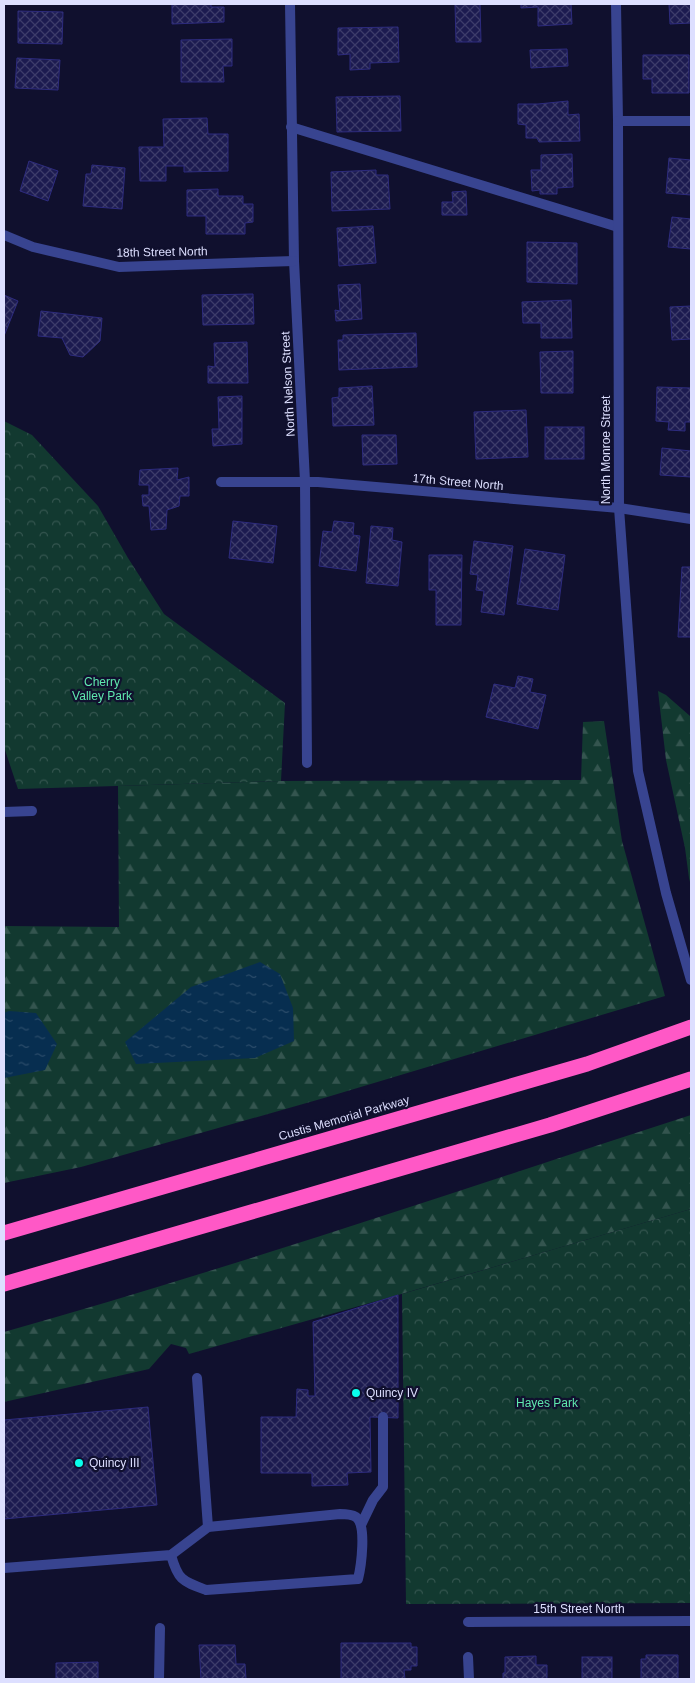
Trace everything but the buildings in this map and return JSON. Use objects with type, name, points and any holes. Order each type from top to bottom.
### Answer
[{"type":"highway","name":"Custis Memorial Parkway","points":[[4,1233],[587,1064],[691,1027]]},
{"type":"highway","points":[[4,1284],[550,1126],[691,1078]]},
{"type":"street","name":"North Nelson Street","points":[[290,4],[294,261],[305,482],[307,763]]},
{"type":"street","name":"North Monroe Street","points":[[616,4],[619,508],[638,770],[666,893],[691,980]]},
{"type":"street","points":[[618,121],[691,121]]},
{"type":"street","points":[[291,127],[618,227]]},
{"type":"street","name":"18th Street North","points":[[4,235],[34,247],[119,267],[294,261]]},
{"type":"street","name":"17th Street North","points":[[221,482],[305,482],[619,508],[691,519]]},
{"type":"street","points":[[4,812],[32,811]]},
{"type":"street","points":[[196,1378],[208,1527]]},
{"type":"street","points":[[170,1555],[177,1572],[184,1582],[206,1590],[358,1579],[361,1566],[361,1525],[373,1500],[383,1487],[384,1417]]},
{"type":"street","points":[[4,1568],[170,1555],[208,1527],[340,1514],[357,1518],[361,1525]]},
{"type":"street","name":"15th Street North","points":[[468,1622],[691,1621]]},
{"type":"street","points":[[159,1679],[160,1628]]},
{"type":"street","points":[[468,1658],[469,1679]]},
{"type":"green space","name":"Cherry Valley Park","points":[[4,421],[32,435],[98,506],[128,558],[164,614],[285,703],[281,781],[18,789],[4,747]]},
{"type":"green space","points":[[658,691],[666,695],[690,716],[691,721],[691,886],[685,848],[666,760]]},
{"type":"green space","points":[[604,721],[622,841],[665,996],[324,1098],[81,1167],[4,1183],[4,926],[119,927],[118,786],[281,781],[581,780],[583,722]]},
{"type":"green space","points":[[691,1115],[691,1209],[189,1354],[186,1348],[171,1344],[149,1369],[4,1402],[4,1332],[263,1254]]},
{"type":"green space","name":"Hayes Park","points":[[691,1209],[691,1603],[406,1604],[402,1294]]},
{"type":"water","points":[[260,962],[280,974],[293,1008],[294,1041],[255,1058],[136,1064],[125,1042],[191,987]]},
{"type":"water","points":[[9,1011],[36,1013],[57,1044],[45,1070],[4,1078],[4,1013]]},
{"type":"place","name":"Quincy IV","points":[[356,1393]]},
{"type":"place","name":"Quincy III","points":[[79,1463]]}]
